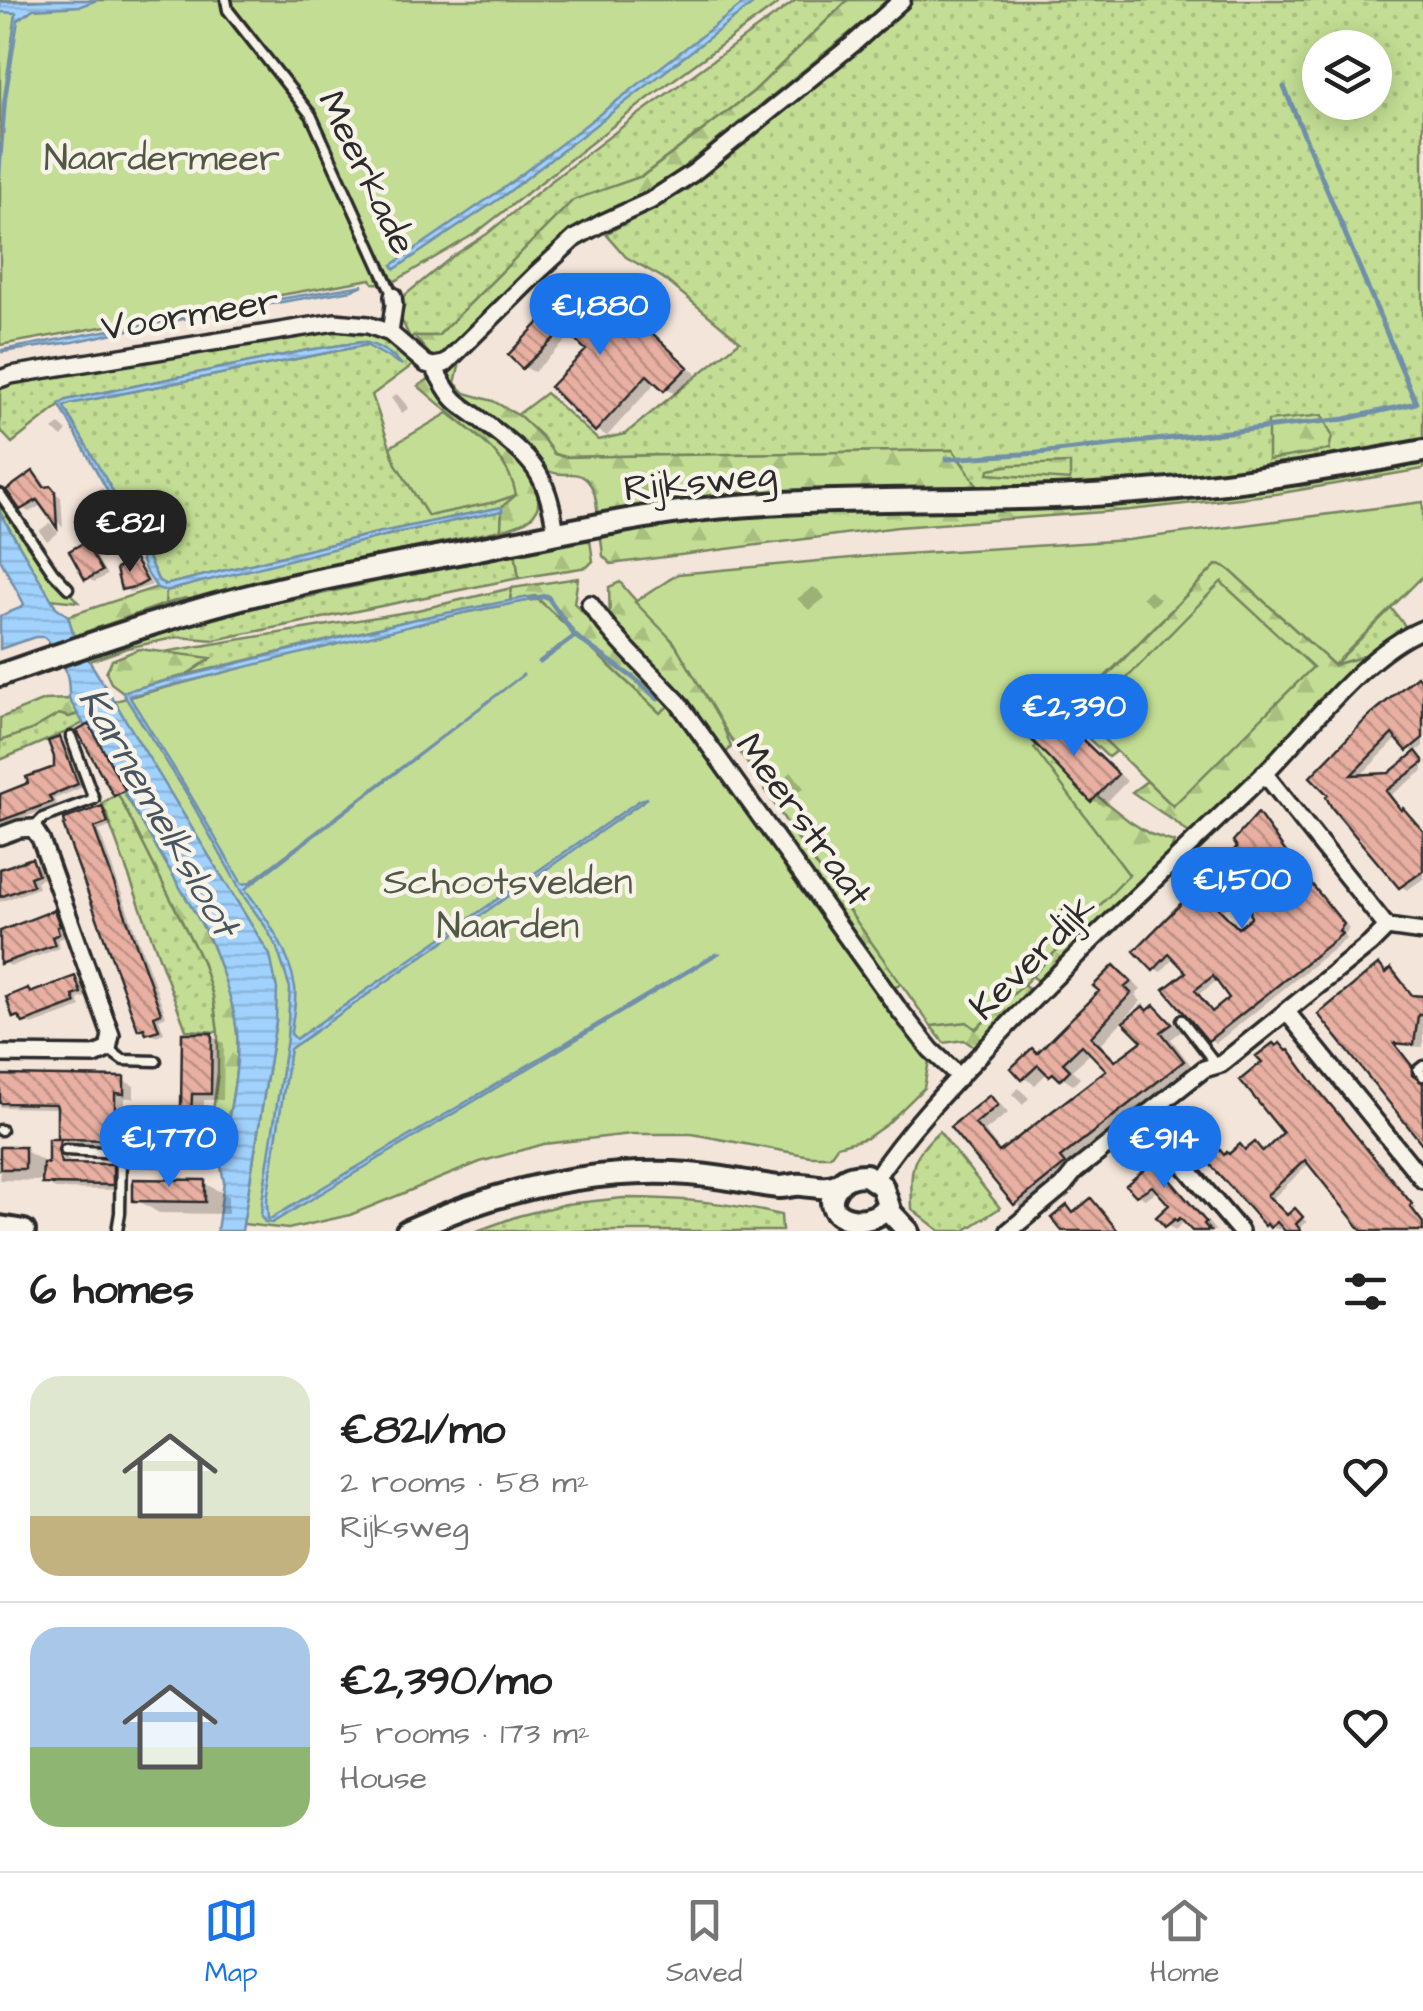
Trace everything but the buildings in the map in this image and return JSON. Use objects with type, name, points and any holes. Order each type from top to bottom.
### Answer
[{"type":"main road","name":"Rijksweg","points":[[0,676],[83,646],[281,588],[556,534],[714,508],[1176,489],[1370,462],[1423,450]]},
{"type":"main road","points":[[407,1231],[448,1212],[520,1188],[624,1173],[712,1176],[778,1187],[821,1202],[852,1229],[876,1230],[887,1204]]},
{"type":"main road","points":[[778,1187],[824,1188],[866,1175],[875,1179],[895,1219],[908,1231]]},
{"type":"main road","points":[[839,1184],[832,1201],[841,1223]]},
{"type":"main road","points":[[0,1228],[24,1231]]},
{"type":"street","points":[[433,366],[448,362],[575,238],[650,201],[693,173],[902,0]]},
{"type":"street","name":"Meerkade","points":[[390,333],[393,296]]},
{"type":"street","name":"Voormeer","points":[[0,378],[335,322],[368,325],[390,333]]},
{"type":"street","points":[[390,333],[433,366],[452,398],[522,452],[537,471],[552,504],[556,534]]},
{"type":"street","name":"Meerstraat","points":[[590,604],[619,642],[678,702],[897,1007],[931,1050],[960,1077]]},
{"type":"street","points":[[1418,631],[1423,649]]},
{"type":"street","name":"Keverdijk","points":[[875,1179],[960,1077],[1042,989],[1360,674],[1392,644],[1418,631]]},
{"type":"street","points":[[1264,773],[1388,927],[1423,932]]},
{"type":"street","points":[[0,836],[33,828],[41,840],[111,1035],[108,1048],[95,1055],[0,1054]]},
{"type":"street","points":[[1018,1228],[1075,1171],[1204,1068],[1217,1066],[1388,927]]},
{"type":"street","points":[[1286,1011],[1423,1180]]},
{"type":"street","points":[[1143,1117],[1240,1231]]},
{"type":"lane","name":"Meerkade","points":[[226,0],[228,10],[311,115],[393,296]]},
{"type":"lane","points":[[0,494],[68,588]]},
{"type":"lane","points":[[33,828],[43,818],[94,799],[71,737]]},
{"type":"lane","points":[[1182,1020],[1217,1066]]},
{"type":"lane","points":[[108,1048],[123,1060],[156,1061]]},
{"type":"lane","points":[[1423,1066],[1418,1070],[1423,1076]]},
{"type":"lane","points":[[65,1150],[121,1153],[117,1231]]},
{"type":"lane","points":[[121,1159],[177,1161]]},
{"type":"green space","name":"Naardermeer","points":[[0,0],[783,0],[650,97],[476,233],[397,280],[387,284],[373,283],[371,279],[0,345]]},
{"type":"green space","points":[[796,0],[848,0],[753,92],[642,176],[573,201],[438,336],[410,338],[399,300],[635,117]]},
{"type":"green space","points":[[848,0],[890,0],[662,185],[592,220],[555,244],[437,358],[414,336],[438,336],[573,200],[643,176],[753,92]]},
{"type":"green space","points":[[914,0],[1423,0],[1423,441],[1267,467],[1095,487],[979,488],[953,450],[565,457],[554,454],[517,415],[546,393],[598,440],[625,434],[740,341],[663,278],[626,257],[606,234],[688,189]]},
{"type":"green space","points":[[330,326],[385,338],[414,364],[372,395],[396,464],[495,502],[516,495],[502,507],[165,585],[158,580],[137,533],[63,407],[367,345],[399,363],[362,342],[308,350],[67,400],[12,443],[0,430],[0,383]]},
{"type":"green space","points":[[460,362],[455,383],[465,393],[493,401],[521,417],[554,454],[564,457],[953,450],[979,488],[774,494],[598,515],[594,491],[586,479],[544,468],[516,438],[461,394],[447,376]]},
{"type":"green space","points":[[429,379],[521,465],[534,485],[538,503],[530,518],[501,530],[502,507],[516,495],[503,462],[418,386]]},
{"type":"green space","points":[[448,413],[499,458],[516,495],[428,516],[390,447]]},
{"type":"green space","points":[[1322,415],[1332,436],[1329,450],[1268,460],[1268,421]]},
{"type":"green space","points":[[1423,458],[1423,469],[1276,494],[1130,510],[898,527],[611,564],[603,556],[601,538],[722,514],[906,508]]},
{"type":"green space","points":[[1070,463],[1070,480],[988,474],[989,469],[1011,465]]},
{"type":"green space","points":[[0,493],[34,550],[78,602],[50,599],[0,512]]},
{"type":"green space","points":[[1423,502],[1423,576],[1334,665],[1231,571],[1216,565],[1034,748],[1129,875],[976,1029],[967,1022],[931,1026],[795,835],[726,731],[674,642],[635,602],[678,574],[873,556],[1128,540]]},
{"type":"green space","points":[[502,511],[501,530],[376,556],[199,602],[185,598],[165,604],[166,591],[333,548]]},
{"type":"green space","points":[[590,540],[593,561],[587,567],[519,578],[515,551]]},
{"type":"green space","points":[[515,551],[519,578],[214,640],[178,637],[90,661],[85,654],[235,609],[303,598]]},
{"type":"green space","points":[[1216,565],[1224,565],[1334,665],[1372,654],[1190,833],[1132,792],[1147,781],[1173,806],[1221,583],[1086,720],[1116,751],[1108,757],[1086,736],[1061,723]]},
{"type":"green space","points":[[578,578],[574,603],[672,703],[678,732],[535,596],[510,601],[512,588]]},
{"type":"green space","points":[[620,582],[667,634],[698,678],[731,747],[723,757],[656,667],[610,621],[609,587]]},
{"type":"green space","points":[[1221,582],[1313,667],[1173,806],[1085,721]]},
{"type":"green space","points":[[157,587],[166,591],[165,604],[74,636],[68,616]]},
{"type":"green space","points":[[512,588],[510,601],[411,620],[186,675],[210,659],[158,653],[413,611]]},
{"type":"green space","name":"Schootsvelden Naarden","points":[[539,600],[660,713],[672,703],[930,1055],[924,1088],[887,1124],[867,1138],[837,1146],[830,1156],[810,1156],[692,1134],[631,1134],[544,1144],[480,1162],[350,1215],[288,1229],[243,1224],[276,1021],[115,701],[301,652]]},
{"type":"green space","points":[[1391,608],[1406,627],[1372,654],[1334,665]]},
{"type":"green space","points":[[139,649],[211,658],[186,675],[123,692],[111,683],[106,672],[112,660]]},
{"type":"green space","points":[[69,699],[80,713],[69,717],[59,714],[0,741],[0,718],[44,700]]},
{"type":"green space","points":[[80,713],[85,722],[0,760],[0,741],[59,714],[69,717]]},
{"type":"green space","points":[[1038,744],[1129,821],[1174,842],[1170,853],[1040,982],[1032,976],[1129,875],[1033,749]]},
{"type":"green space","points":[[123,791],[193,907],[232,1002],[237,1062],[220,1161],[193,1157],[209,1143],[218,1072],[213,996],[202,961],[118,794]]},
{"type":"green space","points":[[118,794],[202,961],[213,996],[218,1032],[186,1030],[102,803]]},
{"type":"green space","points":[[774,827],[795,835],[901,982],[898,986],[893,986]]},
{"type":"green space","points":[[1024,984],[1030,992],[974,1047],[964,1040],[944,1043],[931,1026],[967,1022],[976,1029]]},
{"type":"green space","points":[[939,1131],[1000,1208],[964,1231],[940,1231],[912,1209],[913,1166]]},
{"type":"green space","points":[[623,1198],[702,1202],[781,1215],[782,1231],[477,1231],[566,1204]]},
{"type":"water","points":[[97,0],[81,6],[33,9],[18,20],[0,174],[3,105],[16,13],[0,12],[0,2]]},
{"type":"water","points":[[748,0],[758,0],[502,197],[395,269],[392,265],[505,187]]},
{"type":"water","points":[[363,285],[73,342],[2,352],[244,305]]},
{"type":"water","points":[[362,342],[384,350],[402,365],[366,345],[64,407],[137,533],[158,580],[165,585],[377,533],[502,507],[502,511],[392,534],[166,591],[157,588],[145,570],[134,538],[59,404]]},
{"type":"water","name":"Karnemelksloot","points":[[0,513],[56,607],[68,616],[74,636],[270,955],[277,989],[276,1021],[242,1231],[217,1231],[224,1182],[220,1161],[238,1046],[226,983],[208,935],[69,699],[66,673],[56,650],[44,637],[0,649],[0,616],[24,604],[0,559]]},
{"type":"water","points":[[529,597],[532,600],[463,613],[129,696],[242,884],[249,883],[524,674],[245,889],[288,960],[295,992],[291,1034],[296,1039],[648,798],[290,1049],[267,1200],[268,1220],[718,954],[272,1223],[265,1222],[261,1217],[262,1201],[287,1038],[290,988],[265,926],[122,692],[411,620]]},
{"type":"waterway","points":[[946,459],[1038,453],[1345,419],[1416,403],[1284,87]]},
{"type":"waterway","points":[[530,599],[547,596],[575,636],[658,699]]},
{"type":"waterway","points":[[540,662],[575,636]]}]
